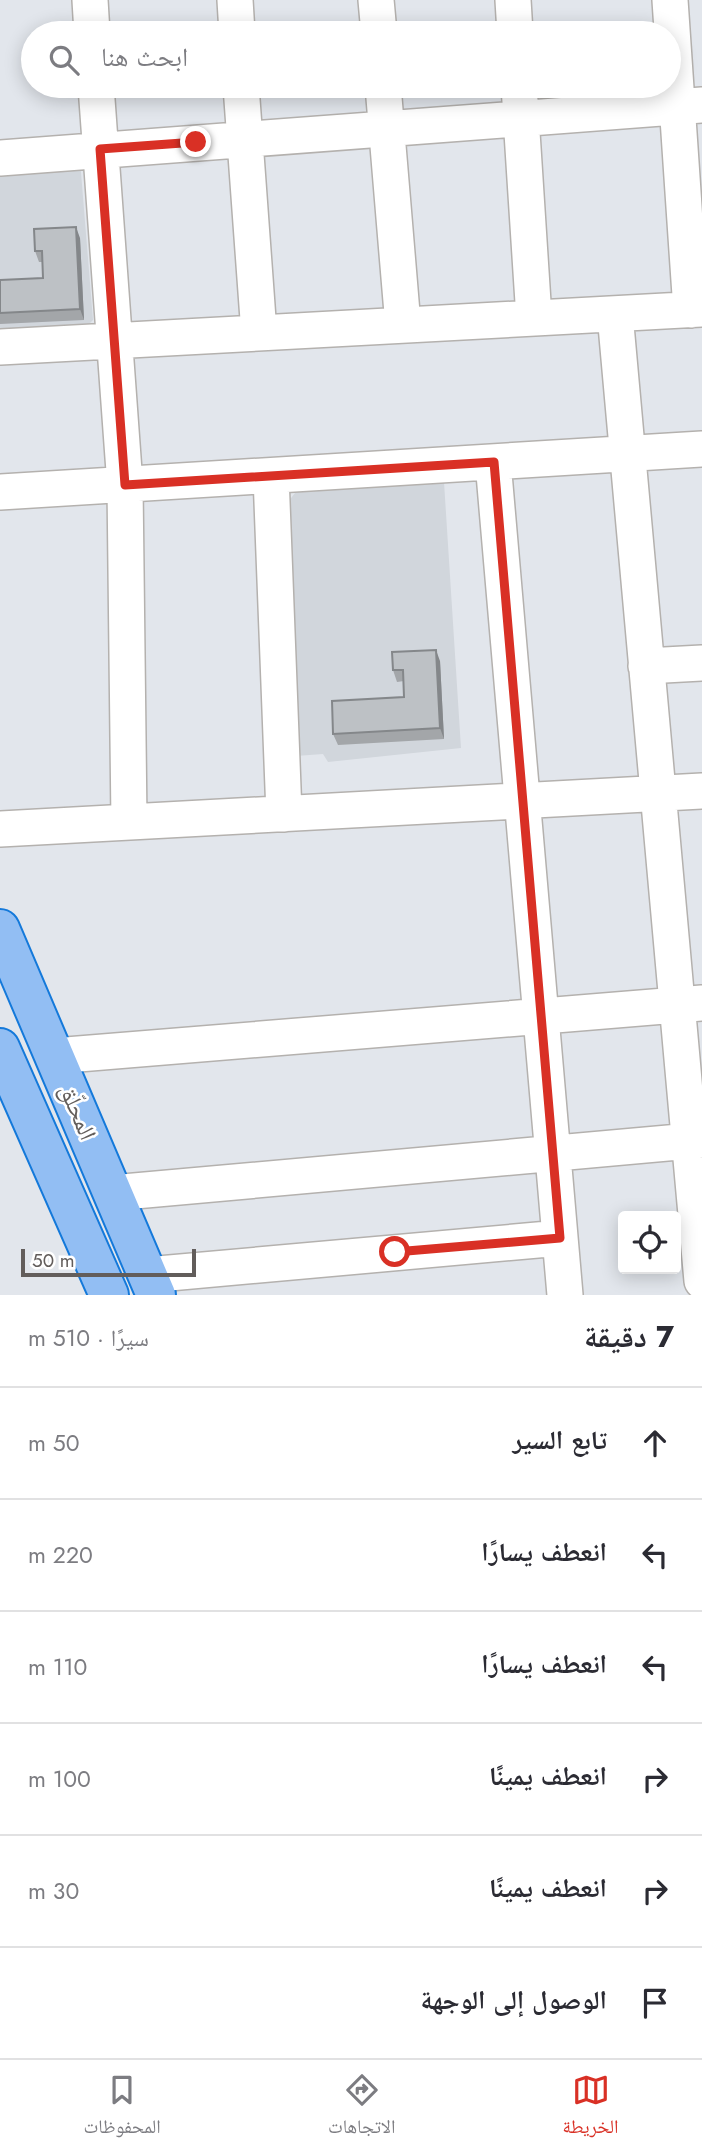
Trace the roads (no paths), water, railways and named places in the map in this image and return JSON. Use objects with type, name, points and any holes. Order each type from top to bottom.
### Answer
[{"type":"highway","name":"المحلّق","points":[[0,929],[152,1285]]},
{"type":"highway","name":"المحلّق","points":[[0,1048],[109,1295]]},
{"type":"street","points":[[90,0],[91,21]]},
{"type":"street","points":[[235,0],[236,21]]},
{"type":"street","points":[[376,0],[378,21]]},
{"type":"street","points":[[513,0],[514,21]]},
{"type":"street","points":[[670,0],[674,21]]},
{"type":"street","points":[[0,347],[697,309],[690,105],[681,58]]},
{"type":"street","points":[[97,98],[125,485],[130,822]]},
{"type":"street","points":[[242,98],[259,333]]},
{"type":"street","points":[[384,98],[402,325]]},
{"type":"street","points":[[0,158],[387,128],[520,102],[690,105]]},
{"type":"street","points":[[520,102],[534,318]]},
{"type":"street","points":[[615,313],[658,794],[690,1004],[702,1281]]},
{"type":"street","points":[[0,492],[702,449]]},
{"type":"street","points":[[494,462],[565,1295]]},
{"type":"street","points":[[271,476],[284,814]]},
{"type":"street","points":[[646,666],[702,663]]},
{"type":"street","points":[[0,829],[702,791]]},
{"type":"street","points":[[54,1056],[690,1004]]},
{"type":"street","points":[[113,1193],[696,1141]]},
{"type":"street","points":[[152,1285],[560,1238]]}]
